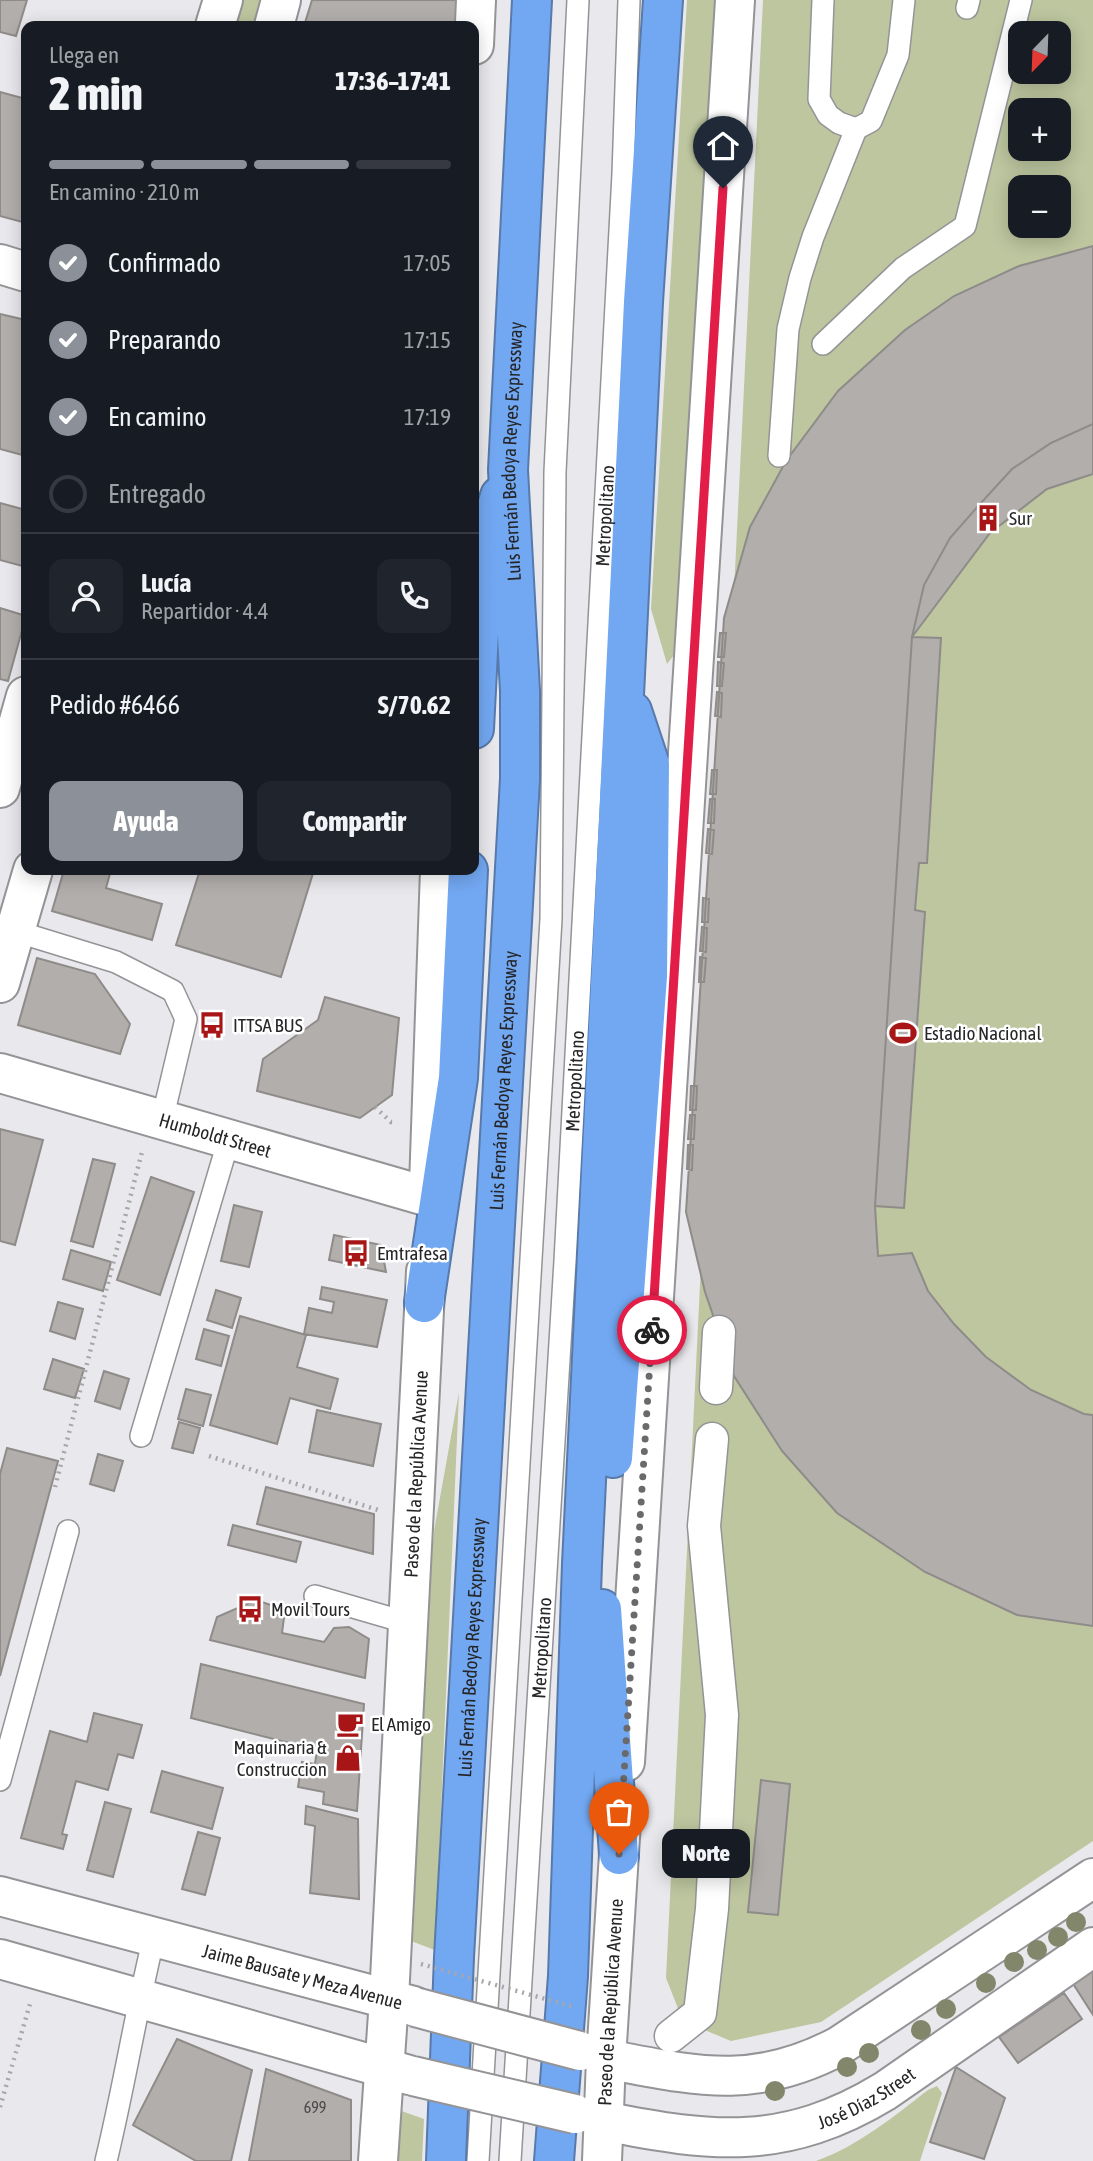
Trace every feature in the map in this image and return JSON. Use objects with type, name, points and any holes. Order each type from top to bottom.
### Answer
[{"type":"highway","name":"Luis Fernán Bedoya Reyes Expressway","points":[[446,2161],[456,1929],[520,779],[520,691],[508,470],[532,0]]},
{"type":"highway","points":[[554,2161],[568,1976],[582,1564],[643,302],[663,0]]},
{"type":"highway","points":[[479,631],[483,553],[508,470]]},
{"type":"highway","points":[[619,1854],[602,1605],[648,976],[650,778],[650,765],[624,690]]},
{"type":"highway","points":[[424,1303],[458,1078],[468,875]]},
{"type":"main road","points":[[217,21],[223,0]]},
{"type":"main road","points":[[275,21],[281,0]]},
{"type":"main road","points":[[475,21],[476,0]]},
{"type":"main road","name":"Paseo de la República Avenue","points":[[602,2161],[590,2117],[593,2055],[619,1854],[735,0]]},
{"type":"main road","points":[[0,264],[21,270]]},
{"type":"main road","points":[[0,788],[21,714]]},
{"type":"main road","points":[[0,983],[32,875]]},
{"type":"main road","name":"Paseo de la República Avenue","points":[[377,2161],[399,2072],[408,1623],[429,1197],[440,875]]},
{"type":"main road","name":"Humboldt Street","points":[[0,1073],[429,1197]]},
{"type":"main road","points":[[593,2055],[669,2071],[724,2077],[752,2076],[800,2064],[839,2046],[1093,1878]]},
{"type":"main road","name":"Jaime Bausate y Meza Avenue","points":[[0,1896],[593,2055]]},
{"type":"main road","name":"José Díaz Street","points":[[590,2117],[665,2133],[722,2138],[776,2134],[826,2121],[885,2091],[1093,1947]]},
{"type":"main road","points":[[0,1959],[399,2072],[590,2117]]},
{"type":"street","points":[[716,1388],[719,1332]]},
{"type":"street","points":[[671,2036],[700,2013],[712,1909],[722,1715],[704,1526],[712,1439]]},
{"type":"lane","name":"Metropolitano","points":[[478,2161],[551,919],[555,472],[578,0]]},
{"type":"lane","name":"Metropolitano","points":[[510,2161],[566,1233],[621,216],[629,0]]},
{"type":"lane","points":[[823,0],[819,99],[828,115],[839,123],[856,129]]},
{"type":"lane","points":[[779,456],[789,329],[800,278],[813,237],[856,129],[871,121],[898,55],[904,0]]},
{"type":"lane","points":[[823,344],[902,268],[965,226],[1021,0]]},
{"type":"lane","points":[[15,931],[116,962],[173,991],[186,1019],[156,1118]]},
{"type":"lane","points":[[141,1436],[229,1139]]},
{"type":"lane","points":[[0,1780],[68,1531]]},
{"type":"lane","points":[[315,1596],[408,1623]]},
{"type":"lane","points":[[106,2161],[154,1937]]},
{"type":"path","points":[[55,1487],[156,1118]]},
{"type":"path","points":[[209,1456],[413,1521]]},
{"type":"path","points":[[421,1964],[582,2009]]},
{"type":"path","points":[[0,2107],[39,1970]]},
{"type":"green space","points":[[240,0],[261,0],[255,21],[234,21]]},
{"type":"green space","points":[[687,0],[721,0],[681,646],[667,664],[651,609]]},
{"type":"green space","name":"Estadio Nacional","points":[[763,0],[1093,0],[1093,1841],[821,2022],[731,2041],[683,2021],[666,1978]]},
{"type":"green space","points":[[459,1392],[435,1950],[400,1937],[434,1531]]},
{"type":"green space","points":[[937,2086],[942,2093],[920,2161],[816,2161],[861,2139]]},
{"type":"green space","points":[[393,2108],[424,2119],[422,2161],[390,2161]]},
{"type":"building","points":[[0,0],[27,0],[16,36],[0,32]]},
{"type":"building","points":[[312,0],[458,0],[456,21],[306,21]]},
{"type":"building","points":[[0,92],[21,98],[21,222],[0,216]]},
{"type":"building","points":[[1093,246],[1093,424],[1051,443],[1012,469],[950,538],[924,585],[912,637],[875,1206],[878,1256],[912,1253],[928,1291],[954,1324],[986,1357],[1031,1390],[1084,1414],[1093,1415],[1093,1626],[1017,1615],[925,1572],[837,1513],[782,1451],[734,1376],[705,1292],[686,1212],[724,618],[750,527],[786,461],[838,391],[905,330],[954,296],[1019,266]]},
{"type":"building","points":[[0,314],[21,319],[21,455],[0,449]]},
{"type":"building","name":"Sur","points":[[1093,424],[1093,474],[1047,489],[990,533],[912,637],[924,585],[950,538],[1012,469],[1051,443]]},
{"type":"building","points":[[0,503],[21,509],[21,566],[0,560]]},
{"type":"building","points":[[0,608],[21,614],[21,634],[8,681],[0,679]]},
{"type":"building","points":[[720,633],[726,633],[724,657],[718,657]]},
{"type":"building","points":[[912,637],[941,638],[927,863],[919,863],[915,910],[925,912],[904,1208],[875,1206]]},
{"type":"building","points":[[718,662],[724,663],[722,686],[717,686]]},
{"type":"building","points":[[717,692],[722,693],[721,717],[715,716]]},
{"type":"building","points":[[712,770],[717,770],[716,794],[710,794]]},
{"type":"building","points":[[710,799],[715,799],[714,823],[708,823]]},
{"type":"building","points":[[708,829],[714,830],[712,854],[706,853]]},
{"type":"building","points":[[63,875],[110,875],[106,888],[162,904],[152,940],[52,911]]},
{"type":"building","points":[[198,875],[312,875],[281,977],[176,945]]},
{"type":"building","points":[[703,898],[709,899],[708,922],[702,922]]},
{"type":"building","points":[[702,927],[707,928],[706,952],[700,951]]},
{"type":"building","points":[[700,957],[706,958],[704,982],[699,982]]},
{"type":"building","points":[[37,958],[95,974],[130,1024],[120,1054],[18,1025]]},
{"type":"building","points":[[325,997],[399,1018],[392,1095],[360,1118],[257,1091],[263,1059],[318,1020]]},
{"type":"building","points":[[691,1086],[697,1086],[696,1110],[690,1110]]},
{"type":"building","points":[[690,1115],[695,1115],[694,1139],[688,1139]]},
{"type":"building","points":[[0,1129],[43,1140],[15,1245],[0,1241]]},
{"type":"building","points":[[688,1145],[693,1145],[692,1170],[687,1169]]},
{"type":"building","points":[[93,1159],[115,1164],[93,1247],[71,1241]]},
{"type":"building","points":[[151,1177],[194,1192],[160,1295],[117,1280]]},
{"type":"building","points":[[234,1205],[262,1212],[249,1267],[221,1261]]},
{"type":"building","name":"Emtrafesa","points":[[334,1235],[381,1245],[386,1272],[329,1260]]},
{"type":"building","points":[[71,1250],[111,1262],[103,1291],[63,1279]]},
{"type":"building","points":[[322,1287],[387,1300],[377,1347],[304,1334],[309,1308],[332,1313],[334,1302],[320,1299]]},
{"type":"building","points":[[216,1290],[241,1298],[232,1328],[207,1320]]},
{"type":"building","points":[[58,1302],[83,1309],[75,1339],[50,1331]]},
{"type":"building","points":[[240,1316],[306,1335],[297,1367],[338,1379],[330,1409],[290,1398],[277,1444],[210,1425]]},
{"type":"building","points":[[204,1329],[229,1336],[221,1366],[196,1359]]},
{"type":"building","points":[[53,1359],[84,1369],[75,1398],[44,1389]]},
{"type":"building","points":[[104,1371],[129,1379],[120,1409],[95,1401]]},
{"type":"building","points":[[186,1389],[211,1395],[203,1426],[178,1419]]},
{"type":"building","points":[[317,1410],[381,1424],[373,1466],[309,1452]]},
{"type":"building","points":[[179,1422],[200,1428],[193,1453],[172,1448]]},
{"type":"building","points":[[7,1448],[58,1461],[0,1676],[0,1474]]},
{"type":"building","points":[[98,1454],[123,1461],[114,1491],[90,1484]]},
{"type":"building","points":[[266,1487],[374,1514],[373,1554],[257,1524]]},
{"type":"building","points":[[233,1525],[301,1542],[296,1562],[228,1545]]},
{"type":"building","points":[[256,1600],[285,1610],[282,1633],[324,1642],[334,1628],[349,1627],[369,1639],[365,1678],[210,1640],[217,1617]]},
{"type":"building","points":[[201,1664],[364,1704],[357,1811],[323,1804],[324,1792],[298,1787],[302,1762],[315,1764],[317,1750],[191,1718]]},
{"type":"building","points":[[94,1713],[142,1725],[133,1758],[118,1754],[108,1790],[76,1781],[62,1834],[67,1835],[63,1849],[21,1838],[50,1731],[87,1742]]},
{"type":"building","points":[[162,1771],[223,1788],[212,1829],[151,1812]]},
{"type":"building","points":[[761,1780],[790,1784],[778,1915],[748,1912]]},
{"type":"building","points":[[105,1802],[131,1809],[113,1877],[87,1870]]},
{"type":"building","points":[[306,1806],[358,1819],[359,1899],[310,1893],[315,1826],[305,1824]]},
{"type":"building","points":[[198,1832],[220,1838],[205,1895],[182,1889]]},
{"type":"building","points":[[1093,1969],[1093,2015],[1072,1982]]},
{"type":"building","points":[[1064,1993],[1082,2019],[1018,2063],[999,2037]]},
{"type":"building","points":[[177,2039],[252,2070],[231,2161],[196,2161],[133,2125]]},
{"type":"building","points":[[956,2067],[1005,2098],[984,2159],[930,2142]]},
{"type":"building","points":[[266,2069],[351,2100],[351,2161],[249,2161]]},
{"type":"way so far","points":[[619,1854],[652,1330]]},
{"type":"place","name":"Sur","points":[[988,518]]},
{"type":"place","name":"ITTSA BUS","points":[[212,1025]]},
{"type":"place","name":"Estadio Nacional","points":[[903,1033]]},
{"type":"place","name":"Emtrafesa","points":[[356,1253]]},
{"type":"place","name":"Movil Tours","points":[[250,1609]]},
{"type":"place","name":"El Amigo","points":[[350,1724]]},
{"type":"place","name":"Maquinaria & Construccion","points":[[348,1758]]},
{"type":"place","name":"Norte","points":[[619,1854]]},
{"type":"route","points":[[652,1330],[723,188]]}]
